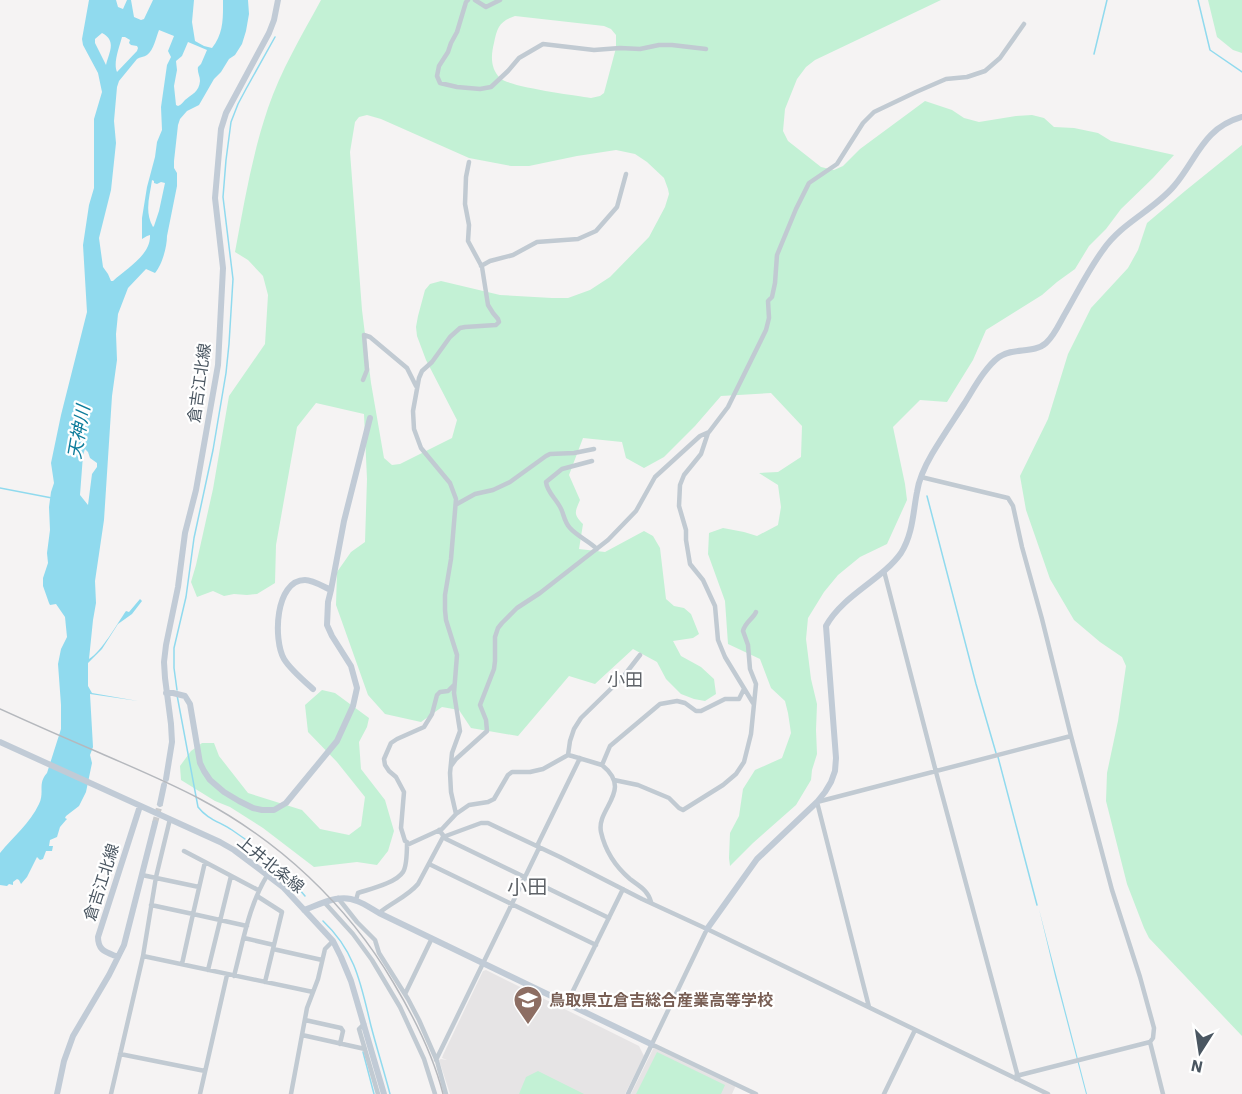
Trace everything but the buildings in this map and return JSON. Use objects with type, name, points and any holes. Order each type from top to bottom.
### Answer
[{"type":"street","name":"倉吉江北線","points":[[160,804],[172,742],[164,662],[166,645],[218,365],[223,268],[215,198],[221,129],[226,113],[274,20],[278,0]]},
{"type":"street","points":[[468,0],[457,32],[439,66],[437,76],[440,83],[480,89],[491,87],[519,58],[543,44],[594,50],[640,49],[659,45],[706,49]]},
{"type":"street","points":[[475,0],[486,7],[500,0]]},
{"type":"street","points":[[753,703],[725,657],[718,640],[715,606],[710,592],[703,580],[687,565],[686,530],[679,506],[680,485],[684,475],[701,454],[709,432],[728,407],[766,330],[769,318],[768,301],[772,297],[775,283],[777,255],[791,219],[809,183],[837,164],[874,112],[946,79],[967,77],[985,70],[1000,58],[1024,24]]},
{"type":"street","points":[[628,1094],[707,928],[757,859],[816,802],[831,782],[836,758],[826,626],[847,602],[900,554],[911,528],[921,477],[932,454],[992,363],[1000,356],[1012,351],[1039,348],[1047,342],[1104,248],[1122,229],[1174,187],[1199,148],[1216,130],[1242,117]]},
{"type":"street","points":[[456,814],[451,792],[451,766],[452,753],[460,731],[454,685],[457,655],[446,620],[445,595],[451,559],[456,499],[450,483],[421,447],[414,429],[413,411],[422,370],[432,362],[455,332],[469,326],[492,326],[498,323],[498,319],[488,305],[481,267],[468,241],[469,225],[465,204],[469,162]]},
{"type":"street","points":[[481,267],[490,261],[513,255],[537,242],[578,239],[596,231],[617,207],[626,174]]},
{"type":"street","points":[[363,380],[367,370],[364,335],[370,337],[406,368],[417,388]]},
{"type":"street","points":[[166,693],[185,696],[190,704],[200,763],[210,780],[224,792],[253,808],[274,810],[286,803],[337,741],[353,706],[357,688],[351,666],[327,625],[328,602],[344,521],[370,418]]},
{"type":"street","points":[[451,766],[487,731],[486,720],[480,705],[494,669],[495,637],[498,628],[518,608],[573,568],[632,518],[655,477],[700,436],[709,432]]},
{"type":"street","points":[[456,504],[475,494],[493,490],[510,482],[550,454],[594,449]]},
{"type":"street","points":[[592,461],[562,469],[546,484],[570,528],[597,549]]},
{"type":"street","points":[[921,477],[1008,498],[1013,506],[1112,890],[1154,1028],[1150,1042],[1020,1075],[1016,1079]]},
{"type":"street","points":[[884,570],[1017,1072],[1016,1079]]},
{"type":"street","points":[[313,689],[284,659],[277,639],[279,609],[288,589],[296,583],[306,580],[331,590]]},
{"type":"street","points":[[614,780],[638,785],[669,798],[682,810],[723,785],[741,768],[751,734],[756,684],[751,675],[748,645],[743,631],[745,624],[753,618],[756,612]]},
{"type":"street","points":[[568,755],[574,729],[581,718],[623,677],[640,655]]},
{"type":"street","points":[[356,900],[358,893],[383,885],[403,872],[407,845],[401,828],[404,792],[396,777],[385,765],[384,759],[391,743],[424,727],[434,708],[437,695],[448,691],[454,685]]},
{"type":"street","points":[[603,765],[610,746],[660,704],[677,701],[696,711],[701,711],[725,699],[739,699],[744,690]]},
{"type":"street","points":[[816,802],[1071,736]]},
{"type":"street","name":"上井北条線","points":[[0,742],[227,846],[283,887],[333,941],[347,969],[384,1094]]},
{"type":"street","points":[[407,845],[439,830],[469,805],[494,799],[512,772],[543,769],[568,755],[603,765],[614,780],[616,787],[601,823],[603,838],[615,862],[629,878],[645,890],[651,903]]},
{"type":"street","points":[[436,1060],[580,758]]},
{"type":"street","points":[[816,802],[869,1007]]},
{"type":"street","name":"倉吉江北線","points":[[118,957],[101,950],[98,937],[137,805]]},
{"type":"street","points":[[111,1094],[170,819]]},
{"type":"street","points":[[379,913],[389,904],[406,897],[414,889],[443,837],[481,822],[494,826],[707,928],[1048,1094]]},
{"type":"street","points":[[57,1094],[64,1060],[73,1036],[124,945],[155,823]]},
{"type":"street","points":[[439,830],[446,840],[609,918]]},
{"type":"street","points":[[184,851],[258,890]]},
{"type":"street","points":[[182,964],[204,862]]},
{"type":"street","points":[[429,864],[596,945]]},
{"type":"street","points":[[142,874],[199,887]]},
{"type":"street","points":[[234,976],[258,890],[268,874]]},
{"type":"street","points":[[208,970],[231,876]]},
{"type":"street","points":[[567,1004],[623,889]]},
{"type":"street","points":[[257,896],[282,912],[265,982]]},
{"type":"street","points":[[338,898],[375,940],[379,953],[405,994],[436,1060],[446,1094]]},
{"type":"street","points":[[304,910],[338,898],[356,900],[756,1094]]},
{"type":"street","points":[[325,903],[353,934],[372,960],[400,1007],[424,1059],[435,1094]]},
{"type":"street","points":[[151,905],[247,926]]},
{"type":"street","points":[[244,938],[322,960]]},
{"type":"street","points":[[405,994],[432,938]]},
{"type":"street","points":[[291,1094],[305,1020],[325,949],[333,941]]},
{"type":"street","points":[[142,956],[313,992]]},
{"type":"street","points":[[200,1094],[227,975]]},
{"type":"street","points":[[305,1020],[341,1028],[343,1031],[340,1044]]},
{"type":"street","points":[[364,1024],[359,1029],[378,1094]]},
{"type":"street","points":[[884,1094],[915,1030]]},
{"type":"street","points":[[302,1035],[365,1049]]},
{"type":"street","points":[[1150,1042],[1163,1094]]},
{"type":"street","points":[[120,1054],[205,1071]]},
{"type":"shaded area","name":"鳥取県立倉吉総合産業高等学校","points":[[486,970],[639,1046],[644,1056],[625,1094],[450,1094],[439,1060],[447,1060],[442,1058],[443,1055],[483,971]]},
{"type":"shaded area","name":"鳥取県立倉吉総合産業高等学校","points":[[654,1047],[736,1085],[732,1094],[631,1094]]},
{"type":"green space","points":[[321,0],[941,0],[815,60],[806,67],[797,79],[785,109],[783,131],[788,141],[821,167],[834,170],[843,166],[860,149],[925,101],[979,122],[1032,115],[1044,118],[1054,127],[1098,133],[1111,141],[1174,155],[1121,209],[1089,246],[1075,269],[1042,295],[986,330],[973,360],[947,402],[920,400],[893,427],[907,500],[887,544],[860,557],[838,575],[808,618],[806,639],[817,704],[817,754],[811,780],[796,805],[730,866],[730,833],[739,816],[743,789],[755,770],[782,758],[791,733],[785,701],[771,688],[760,659],[728,644],[725,601],[708,554],[709,533],[723,528],[757,536],[778,525],[781,507],[778,485],[759,473],[778,472],[801,457],[802,426],[771,393],[721,396],[664,457],[644,468],[626,458],[622,442],[583,438],[569,475],[580,500],[576,513],[583,524],[579,549],[605,552],[644,531],[653,536],[660,548],[666,599],[674,606],[684,608],[691,614],[699,634],[693,638],[673,641],[681,656],[701,667],[714,679],[716,694],[705,701],[681,694],[666,679],[657,662],[633,649],[595,684],[569,676],[518,736],[471,728],[459,710],[442,707],[421,722],[385,714],[368,695],[336,605],[337,572],[351,552],[365,542],[367,479],[364,414],[316,403],[297,427],[276,545],[275,583],[257,594],[224,596],[213,591],[197,597],[191,582],[213,489],[229,396],[265,344],[268,295],[263,276],[248,260],[235,252],[245,198],[257,144],[273,94],[285,66]],"holes":[[[515,16],[604,26],[611,29],[616,35],[616,48],[604,93],[591,98],[528,87],[500,78],[494,70],[492,61],[495,37],[503,23]],[[367,115],[469,158],[511,166],[529,166],[616,150],[635,154],[664,178],[669,194],[665,207],[649,237],[610,277],[590,290],[568,298],[552,298],[500,295],[441,281],[430,284],[425,290],[418,316],[417,336],[426,360],[457,420],[452,438],[400,464],[392,465],[384,458],[371,383],[362,310],[350,152],[355,122],[359,117]]]},
{"type":"green space","points":[[1208,0],[1242,0],[1242,53],[1233,50],[1217,37]]},
{"type":"green space","points":[[1242,145],[1242,1036],[1149,938],[1144,928],[1127,884],[1106,801],[1107,773],[1126,666],[1122,657],[1074,620],[1050,579],[1026,510],[1020,476],[1048,419],[1068,354],[1091,308],[1128,268],[1138,250],[1147,223]]},
{"type":"green space","points":[[322,690],[335,693],[369,718],[359,742],[361,769],[385,800],[394,831],[388,851],[377,865],[357,862],[314,867],[263,828],[181,780],[180,766],[191,751],[202,743],[214,743],[219,756],[248,793],[302,810],[320,829],[349,835],[361,826],[365,797],[337,762],[308,732],[305,705]]},
{"type":"green space","name":"鳥取県立倉吉総合産業高等学校","points":[[657,1052],[725,1085],[721,1094],[636,1094]]},
{"type":"green space","points":[[538,1071],[584,1094],[519,1094],[526,1077]]},
{"type":"water","name":"天神川","points":[[89,0],[116,0],[118,7],[123,9],[127,0],[131,0],[134,17],[141,20],[144,19],[153,0],[194,0],[192,22],[195,41],[212,48],[221,31],[223,0],[248,0],[249,14],[242,44],[214,79],[199,105],[187,111],[178,125],[174,161],[177,186],[162,261],[155,273],[146,269],[128,288],[118,314],[117,360],[112,396],[104,520],[95,581],[96,603],[89,659],[104,644],[126,611],[129,612],[140,599],[142,601],[132,614],[118,624],[102,649],[88,663],[88,686],[92,693],[138,701],[90,694],[93,747],[86,792],[79,806],[66,816],[67,819],[60,827],[57,837],[50,840],[49,846],[53,846],[52,851],[46,851],[43,859],[40,860],[37,857],[21,884],[17,879],[13,885],[7,886],[0,885],[0,853],[26,824],[39,804],[42,781],[47,773],[61,729],[58,664],[61,649],[67,637],[65,617],[56,604],[50,605],[43,586],[43,578],[48,563],[49,507],[54,483],[51,463],[87,312],[83,245],[94,188],[94,119],[102,92],[98,73],[82,39]],"holes":[[[159,30],[174,36],[168,51],[171,57],[167,65],[161,107],[162,130],[157,142],[142,218],[142,239],[150,235],[149,242],[147,249],[137,261],[111,281],[103,267],[99,238],[111,190],[116,143],[114,121],[117,87],[119,81],[137,59],[146,56],[153,47]],[[102,33],[111,43],[106,65],[95,39]],[[122,37],[130,40],[131,45],[137,46],[137,51],[117,72],[116,60]],[[188,42],[207,50],[198,67],[200,81],[198,88],[178,106],[174,86],[176,61],[182,56]],[[152,180],[157,184],[165,183],[153,227],[148,209]],[[85,449],[90,458],[97,463],[97,467],[92,474],[88,505],[80,495],[83,455]]]},
{"type":"water","points":[[1039,909],[1087,1094],[1055,976]]},
{"type":"waterway","points":[[1094,54],[1107,0]]},
{"type":"waterway","points":[[1198,0],[1210,50],[1242,72]]},
{"type":"waterway","points":[[177,690],[174,648],[186,597],[194,538],[213,450],[229,344],[233,279],[223,197],[231,122],[238,104],[275,37]]},
{"type":"waterway","points":[[0,488],[52,498]]},
{"type":"waterway","points":[[927,496],[996,753]]},
{"type":"waterway","points":[[177,695],[198,807],[205,815],[232,830],[262,852],[305,896]]},
{"type":"waterway","points":[[998,757],[1037,905]]},
{"type":"waterway","points":[[323,921],[343,945],[356,970],[390,1094]]},
{"type":"waterway","points":[[363,1052],[374,1094]]},
{"type":"tunnel","points":[[155,823],[160,804]]},
{"type":"railway","points":[[0,709],[188,793],[257,834],[284,855],[333,901],[375,953],[415,1022],[434,1065],[443,1094]]},
{"type":"place","name":"鳥取県立倉吉総合産業高等学校","points":[[528,1026]]},
{"type":"district","name":"小田","points":[[625,680]]},
{"type":"district","name":"小田","points":[[527,887]]}]
